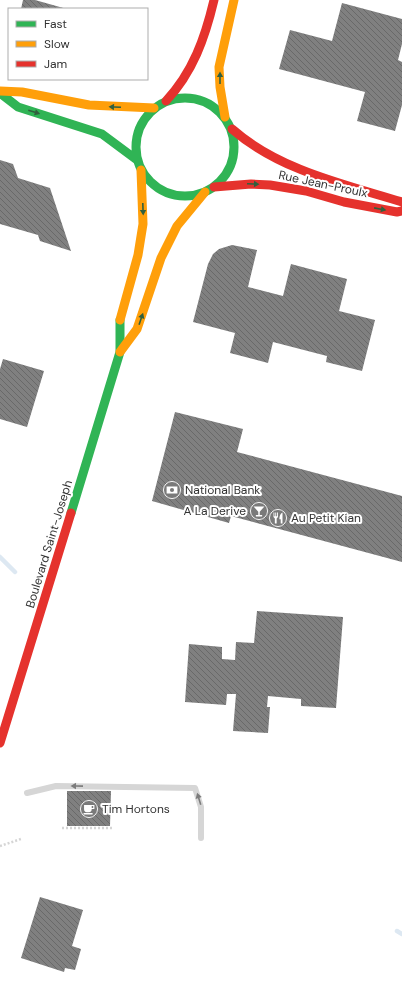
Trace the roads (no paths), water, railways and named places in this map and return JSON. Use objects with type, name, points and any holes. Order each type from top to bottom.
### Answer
[{"type":"main road","points":[[166,101],[182,97],[198,99],[213,106],[225,117],[232,129],[235,141],[231,166],[225,177],[214,187],[205,192],[191,196],[176,196],[162,191],[150,182],[141,170],[137,160],[136,148],[138,132],[146,116],[154,108],[166,101],[187,79],[200,49],[214,0]]},
{"type":"main road","points":[[225,117],[220,95],[219,76],[234,0]]},
{"type":"main road","points":[[0,92],[22,92],[89,105],[154,108]]},
{"type":"main road","points":[[0,92],[18,107],[102,134],[137,160]]},
{"type":"main road","name":"Rue Jean-Proulx","points":[[232,129],[247,142],[302,171],[402,202]]},
{"type":"main road","name":"Boulevard Saint-Joseph","points":[[0,743],[120,352],[119,324],[138,255],[143,224],[141,170]]},
{"type":"main road","name":"Rue Jean-Proulx","points":[[214,187],[251,184],[270,185],[306,191],[359,205],[402,211]]},
{"type":"main road","name":"Boulevard Saint-Joseph","points":[[120,352],[137,329],[161,258],[171,239],[181,222],[205,192]]},
{"type":"lane","points":[[27,793],[56,786],[195,788],[201,807],[201,838]]},
{"type":"waterway","points":[[0,557],[15,572]]},
{"type":"waterway","points":[[397,931],[402,934]]},
{"type":"place","name":"National Bank","points":[[172,490]]},
{"type":"place","name":"A La Derive","points":[[259,511]]},
{"type":"place","name":"Au Petit Kian","points":[[278,518]]},
{"type":"place","name":"Tim Hortons","points":[[89,809]]}]
